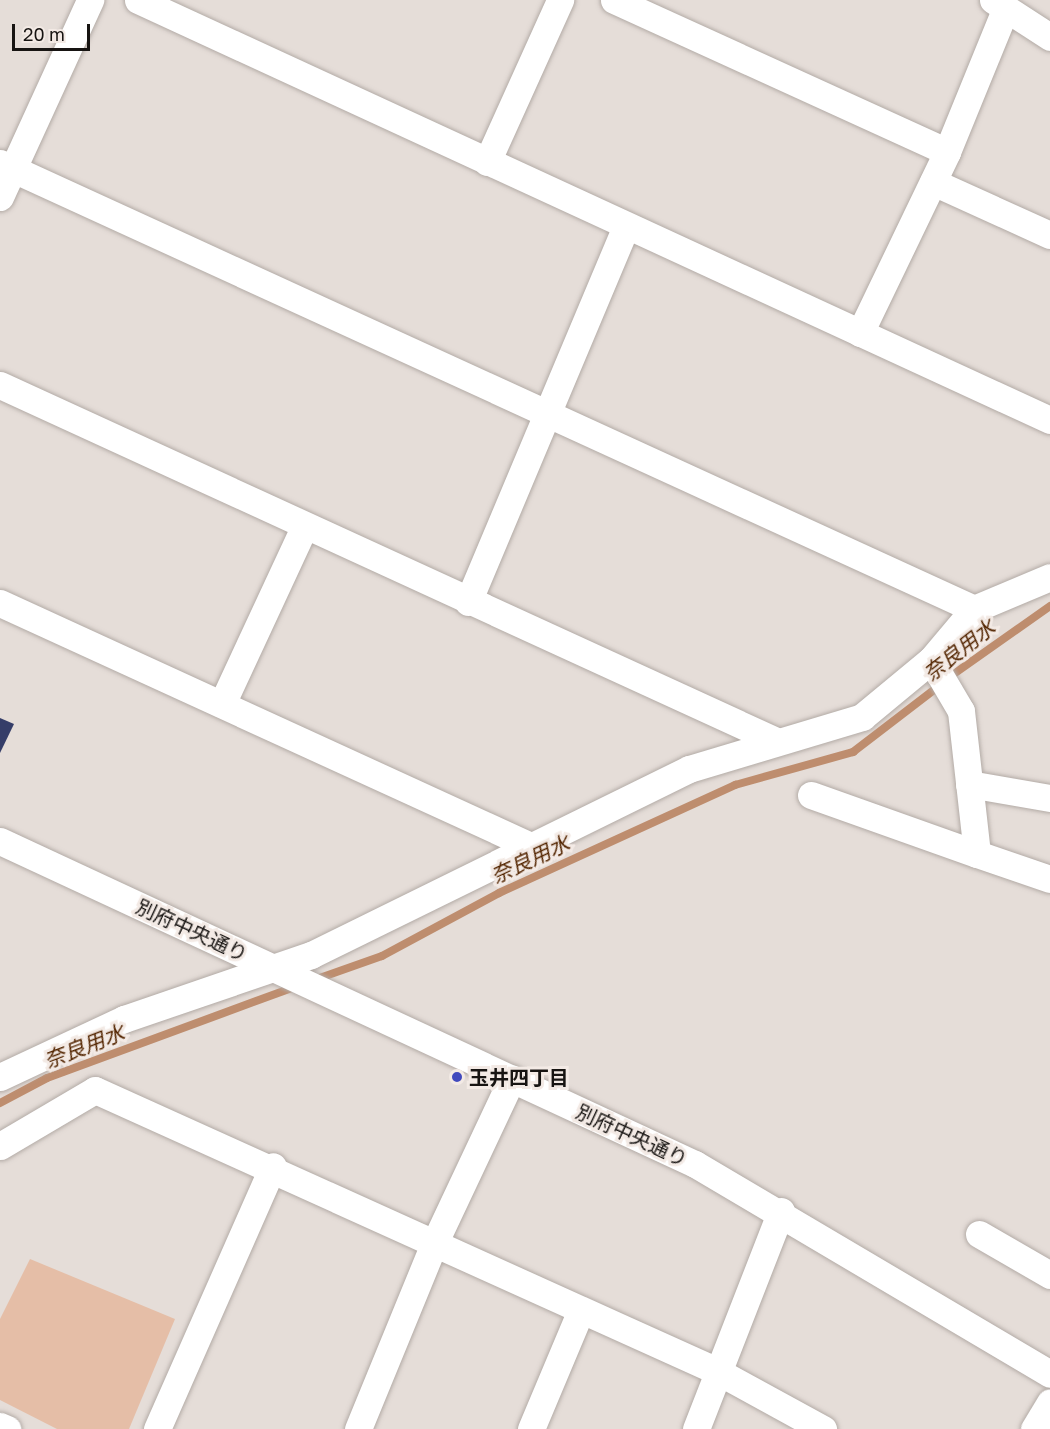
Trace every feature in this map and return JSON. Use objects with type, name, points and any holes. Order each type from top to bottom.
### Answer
[{"type":"street","points":[[0,197],[7,166],[90,0]]},
{"type":"street","points":[[138,0],[1050,420]]},
{"type":"street","points":[[487,162],[560,0]]},
{"type":"street","points":[[614,0],[947,152]]},
{"type":"street","points":[[860,333],[947,152],[999,5],[1050,37]]},
{"type":"street","points":[[7,166],[974,609]]},
{"type":"street","points":[[933,182],[1050,235]]},
{"type":"street","points":[[468,602],[549,414],[626,226]]},
{"type":"street","points":[[0,385],[304,527],[776,741]]},
{"type":"street","points":[[222,704],[304,527]]},
{"type":"street","points":[[0,1077],[124,1019],[279,970],[689,769],[862,717],[931,660],[974,609],[1050,577]]},
{"type":"street","points":[[0,603],[533,847]]},
{"type":"street","points":[[931,660],[961,711],[977,854]]},
{"type":"street","points":[[969,784],[1050,798]]},
{"type":"street","points":[[811,795],[1050,879]]},
{"type":"street","name":"別府中央通り","points":[[0,841],[512,1078],[782,1211],[1050,1374]]},
{"type":"street","points":[[358,1429],[434,1244],[512,1078]]},
{"type":"street","points":[[0,1146],[95,1090],[273,1166],[434,1244],[717,1371],[823,1429]]},
{"type":"street","points":[[162,1427],[273,1166]]},
{"type":"street","points":[[696,1429],[782,1211]]},
{"type":"street","points":[[980,1234],[1050,1275]]},
{"type":"street","points":[[531,1429],[581,1310]]},
{"type":"street","points":[[1034,1429],[1050,1402]]},
{"type":"street","points":[[0,1426],[7,1429]]},
{"type":"shaded area","points":[[30,1259],[175,1319],[129,1429],[57,1429],[0,1400],[0,1319]]},
{"type":"building","points":[[0,718],[14,724],[0,753]]},
{"type":"waterway","name":"奈良用水","points":[[948,678],[1050,606]]},
{"type":"waterway","name":"奈良用水","points":[[314,980],[382,956],[499,893],[735,785],[853,752],[939,686]]},
{"type":"waterway","name":"奈良用水","points":[[0,1103],[47,1078],[294,987]]},
{"type":"place","name":"玉井四丁目","points":[[457,1077]]}]
